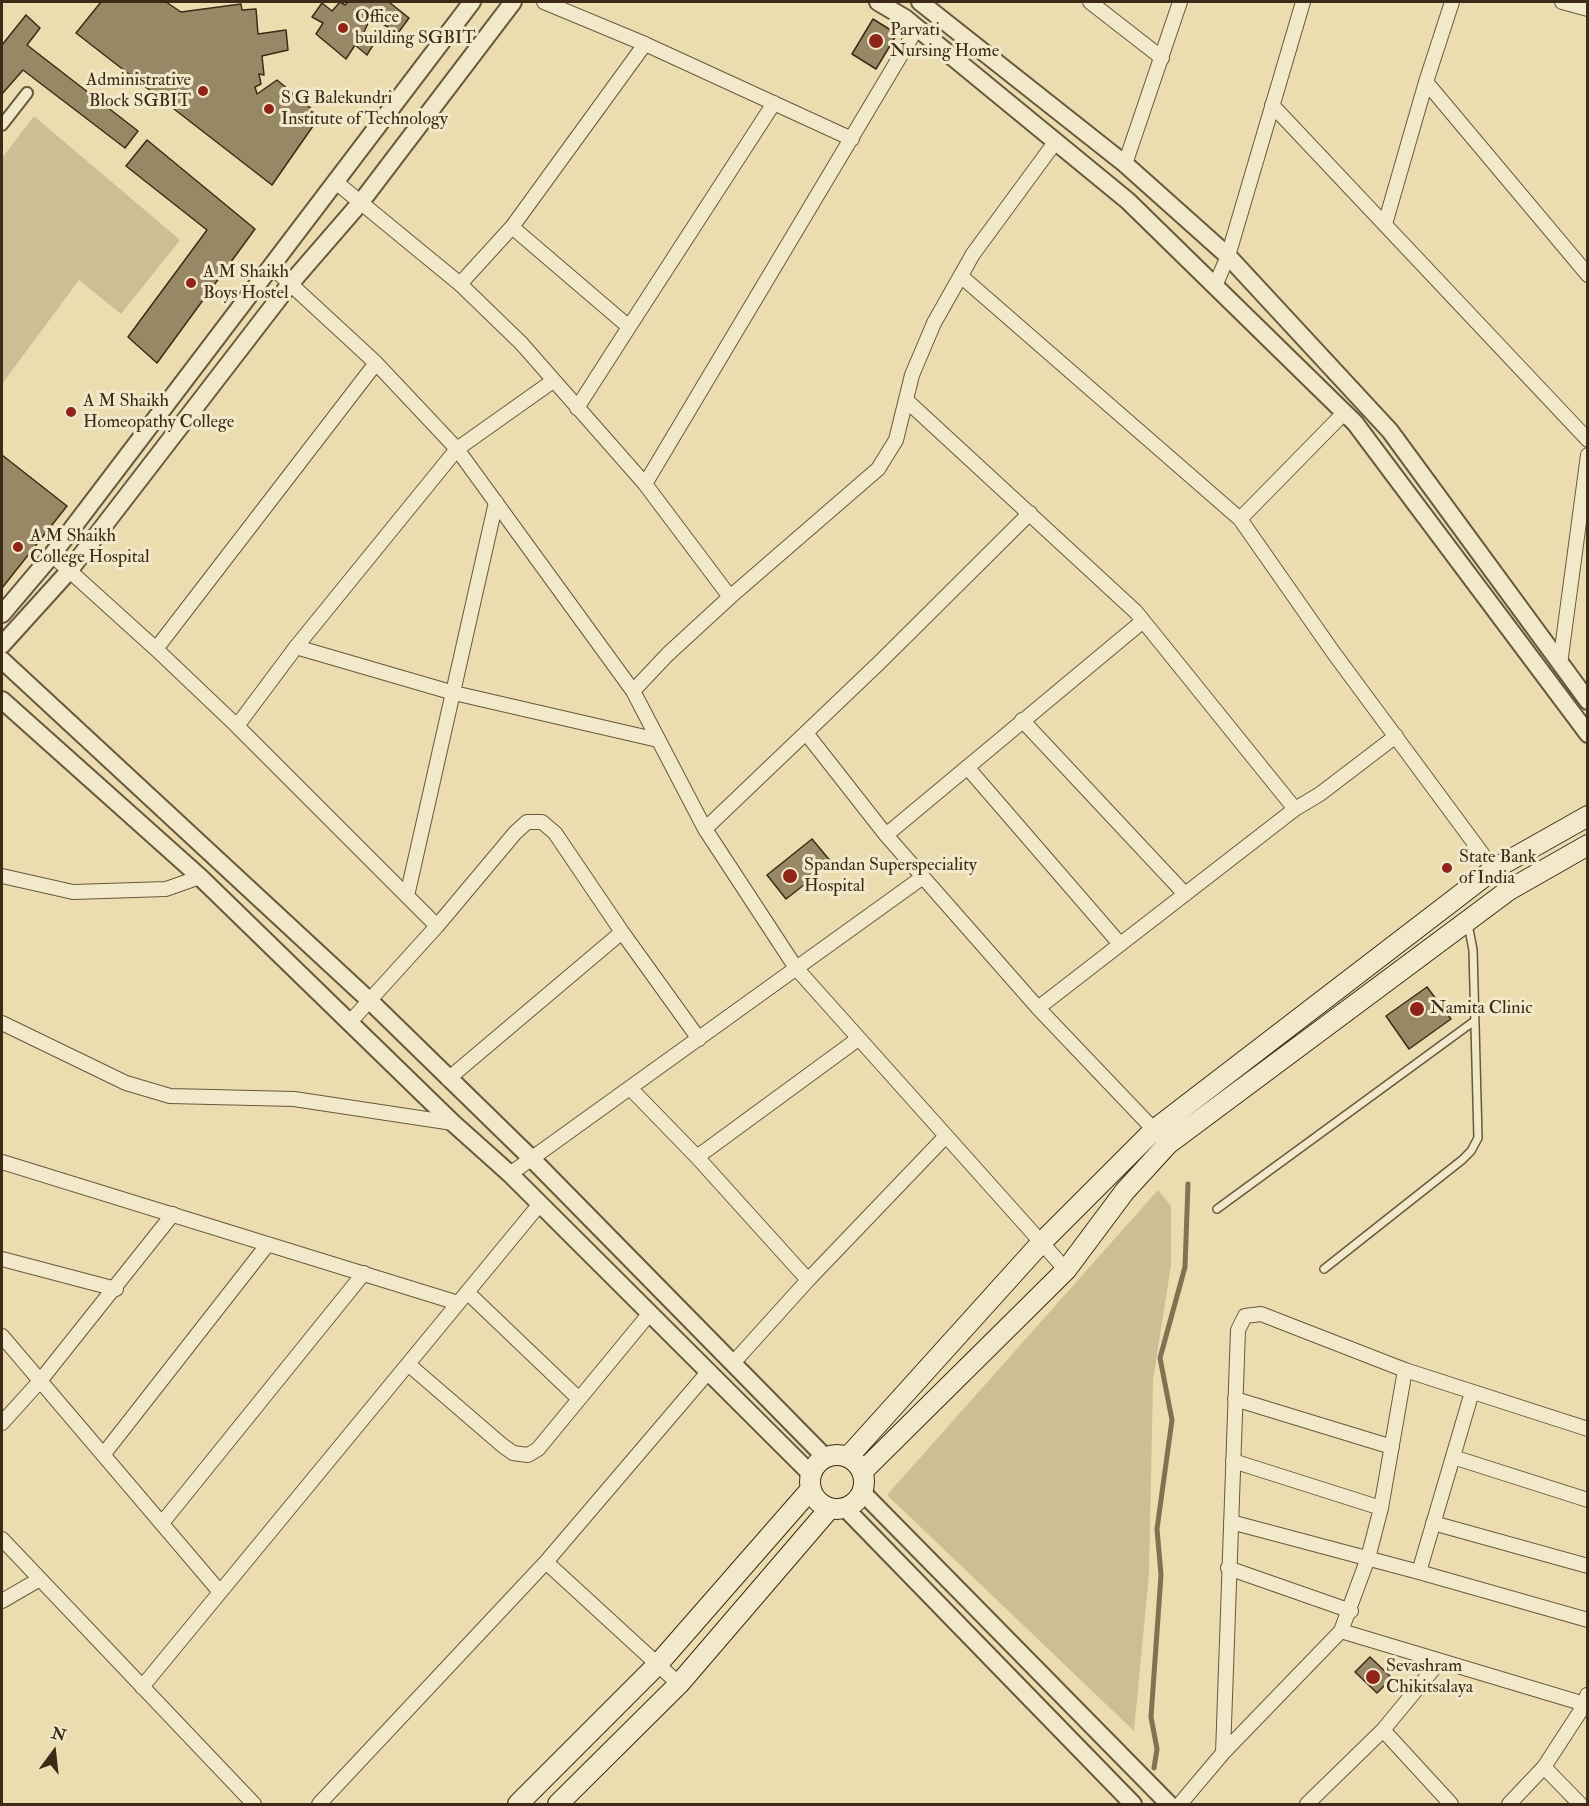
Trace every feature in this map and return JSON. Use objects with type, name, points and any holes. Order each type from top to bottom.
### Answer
[{"type":"main road","points":[[848,1457],[1041,1243],[1154,1130],[1494,870],[1587,816]]},
{"type":"main road","points":[[862,1472],[1066,1270],[1125,1191],[1168,1144],[1509,890],[1587,845]]},
{"type":"main road","points":[[518,1804],[658,1664],[811,1481],[825,1457],[840,1455],[856,1463],[862,1472],[862,1492],[857,1499],[837,1507],[679,1684],[558,1804]]},
{"type":"main road","points":[[811,1481],[822,1504],[837,1507]]},
{"type":"street","points":[[2,614],[52,555],[338,183],[472,2]]},
{"type":"street","points":[[2,645],[69,571],[290,284],[361,202],[513,2]]},
{"type":"street","points":[[544,2],[645,44],[852,139]]},
{"type":"street","points":[[878,2],[917,28],[1128,201],[1344,412],[1377,452],[1587,734]]},
{"type":"street","points":[[920,2],[1125,164],[1228,256],[1390,431],[1587,701]]},
{"type":"street","points":[[1090,2],[1162,58]]},
{"type":"street","points":[[1125,164],[1180,2]]},
{"type":"street","points":[[1215,286],[1228,256],[1303,2]]},
{"type":"street","points":[[1385,224],[1452,2]]},
{"type":"street","points":[[1562,2],[1587,9]]},
{"type":"street","points":[[645,484],[917,28]]},
{"type":"street","points":[[460,284],[512,227],[645,44]]},
{"type":"street","points":[[1426,82],[1587,275]]},
{"type":"street","points":[[2,125],[27,93]]},
{"type":"street","points":[[577,408],[774,103]]},
{"type":"street","points":[[1272,105],[1587,440]]},
{"type":"street","points":[[633,691],[668,654],[730,597],[879,469],[896,440],[912,375],[934,323],[973,254],[1056,141]]},
{"type":"street","points":[[338,183],[460,284],[521,343],[645,484],[730,597]]},
{"type":"street","points":[[512,227],[629,327]]},
{"type":"street","points":[[272,267],[376,363],[457,449],[633,691],[705,829],[796,968],[1066,1270]]},
{"type":"street","points":[[962,277],[1240,519],[1509,890]]},
{"type":"street","points":[[156,649],[376,363]]},
{"type":"street","points":[[237,726],[296,647],[457,449],[553,381]]},
{"type":"street","points":[[906,400],[1030,513],[1143,621],[1295,809]]},
{"type":"street","points":[[1240,519],[1344,412]]},
{"type":"street","points":[[1560,664],[1587,455]]},
{"type":"street","points":[[407,896],[496,502]]},
{"type":"street","points":[[705,829],[1030,513]]},
{"type":"street","points":[[52,555],[237,726],[437,926]]},
{"type":"street","points":[[886,835],[1143,621]]},
{"type":"street","points":[[296,647],[454,693],[658,740]]},
{"type":"street","points":[[2,660],[370,1000],[532,1159],[825,1457]]},
{"type":"street","points":[[2,700],[200,877],[453,1123],[510,1174],[709,1371],[811,1481]]},
{"type":"street","points":[[1022,720],[1185,894]]},
{"type":"street","points":[[806,733],[922,877],[1038,1008],[1168,1144]]},
{"type":"street","points":[[1038,1008],[1295,809],[1320,794],[1396,736]]},
{"type":"street","points":[[967,767],[1120,945]]},
{"type":"street","points":[[350,1022],[437,926],[515,833],[527,822],[542,822],[555,833],[622,932],[699,1038]]},
{"type":"street","points":[[2,876],[73,892],[166,889],[200,877]]},
{"type":"street","points":[[510,1174],[922,877]]},
{"type":"street","points":[[448,1079],[622,932]]},
{"type":"street","points":[[2,1023],[126,1083],[170,1096],[294,1099],[453,1123]]},
{"type":"street","points":[[697,1157],[858,1039]]},
{"type":"street","points":[[630,1088],[697,1157],[808,1280]]},
{"type":"street","points":[[734,1362],[808,1280],[945,1137]]},
{"type":"street","points":[[2,1162],[364,1274],[463,1297],[579,1399]]},
{"type":"street","points":[[142,1687],[539,1204]]},
{"type":"street","points":[[2,1423],[116,1289],[172,1214]]},
{"type":"street","points":[[103,1455],[268,1244]]},
{"type":"street","points":[[2,1259],[116,1289]]},
{"type":"street","points":[[162,1523],[364,1274]]},
{"type":"street","points":[[408,1364],[513,1453],[528,1455],[538,1449],[650,1312]]},
{"type":"street","points":[[1222,1753],[1238,1330],[1245,1316],[1261,1314],[1405,1370],[1587,1429]]},
{"type":"street","points":[[2,1336],[220,1592]]},
{"type":"street","points":[[1180,1804],[1222,1753],[1341,1631],[1368,1558],[1381,1508],[1405,1370]]},
{"type":"street","points":[[319,1804],[546,1562],[709,1371]]},
{"type":"street","points":[[1419,1572],[1472,1392]]},
{"type":"street","points":[[1235,1399],[1392,1447]]},
{"type":"street","points":[[1453,1457],[1587,1500]]},
{"type":"street","points":[[1233,1461],[1381,1508]]},
{"type":"street","points":[[862,1492],[1169,1804]]},
{"type":"street","points":[[837,1507],[1129,1801],[1145,1779]]},
{"type":"street","points":[[1231,1522],[1587,1620]]},
{"type":"street","points":[[1433,1523],[1587,1566]]},
{"type":"street","points":[[2,1539],[254,1804]]},
{"type":"street","points":[[546,1562],[679,1684]]},
{"type":"street","points":[[1228,1568],[1350,1611]]},
{"type":"street","points":[[2,1601],[40,1579]]},
{"type":"street","points":[[1341,1631],[1587,1701],[1544,1767],[1509,1804]]},
{"type":"street","points":[[1314,1802],[1383,1730],[1440,1661]]},
{"type":"street","points":[[1383,1730],[1451,1804]]},
{"type":"street","points":[[1544,1767],[1580,1804]]},
{"type":"lane","points":[[1324,1269],[1471,1151],[1478,1138],[1473,1022],[1473,950],[1467,921]]},
{"type":"lane","points":[[1217,1209],[1473,1022]]},
{"type":"shaded area","points":[[34,116],[180,240],[121,314],[79,280],[2,384],[2,158]]},
{"type":"shaded area","points":[[1158,1190],[1171,1206],[1171,1265],[1153,1380],[1149,1574],[1134,1731],[887,1495]]},
{"type":"building","name":"Administrative Block SGBIT","points":[[101,2],[166,2],[181,12],[241,4],[242,10],[256,9],[258,34],[286,30],[288,50],[262,56],[264,75],[259,74],[261,84],[255,87],[257,94],[277,80],[320,116],[272,185],[76,33]]},
{"type":"building","name":"Office building SGBIT","points":[[340,2],[345,5],[348,2],[389,2],[409,18],[398,33],[371,17],[364,32],[376,40],[367,55],[355,45],[346,59],[316,34],[323,23],[312,17],[322,3],[332,11]]},
{"type":"building","points":[[26,15],[40,28],[27,45],[138,131],[125,148],[23,70],[2,94],[2,45]]},
{"type":"building","points":[[873,19],[897,34],[876,69],[852,54]]},
{"type":"building","name":"A M Shaikh Boys Hostel","points":[[147,140],[255,229],[157,363],[128,337],[207,230],[126,166]]},
{"type":"building","name":"A M Shaikh College Hospital","points":[[2,455],[67,506],[2,588]]},
{"type":"building","points":[[812,839],[832,863],[786,899],[767,875]]},
{"type":"building","points":[[1427,987],[1451,1019],[1409,1049],[1386,1016]]},
{"type":"building","points":[[1370,1657],[1392,1678],[1377,1693],[1355,1672]]},
{"type":"waterway","points":[[1154,1768],[1157,1749],[1151,1717],[1161,1575],[1157,1529],[1172,1420],[1160,1358],[1185,1267],[1188,1184]]},
{"type":"place","name":"Office building SGBIT","points":[[343,28]]},
{"type":"place","name":"Parvati Nursing Home","points":[[876,41]]},
{"type":"place","name":"Administrative Block SGBIT","points":[[203,91]]},
{"type":"place","name":"S G Balekundri Institute of Technology","points":[[269,109]]},
{"type":"place","name":"A M Shaikh Boys Hostel","points":[[191,283]]},
{"type":"place","name":"A M Shaikh Homeopathy College","points":[[71,412]]},
{"type":"place","name":"A M Shaikh College Hospital","points":[[18,547]]},
{"type":"place","name":"State Bank of India","points":[[1447,868]]},
{"type":"place","name":"Spandan Superspeciality Hospital","points":[[790,876]]},
{"type":"place","name":"Namita Clinic","points":[[1417,1009]]},
{"type":"place","name":"Sevashram Chikitsalaya","points":[[1373,1677]]}]
